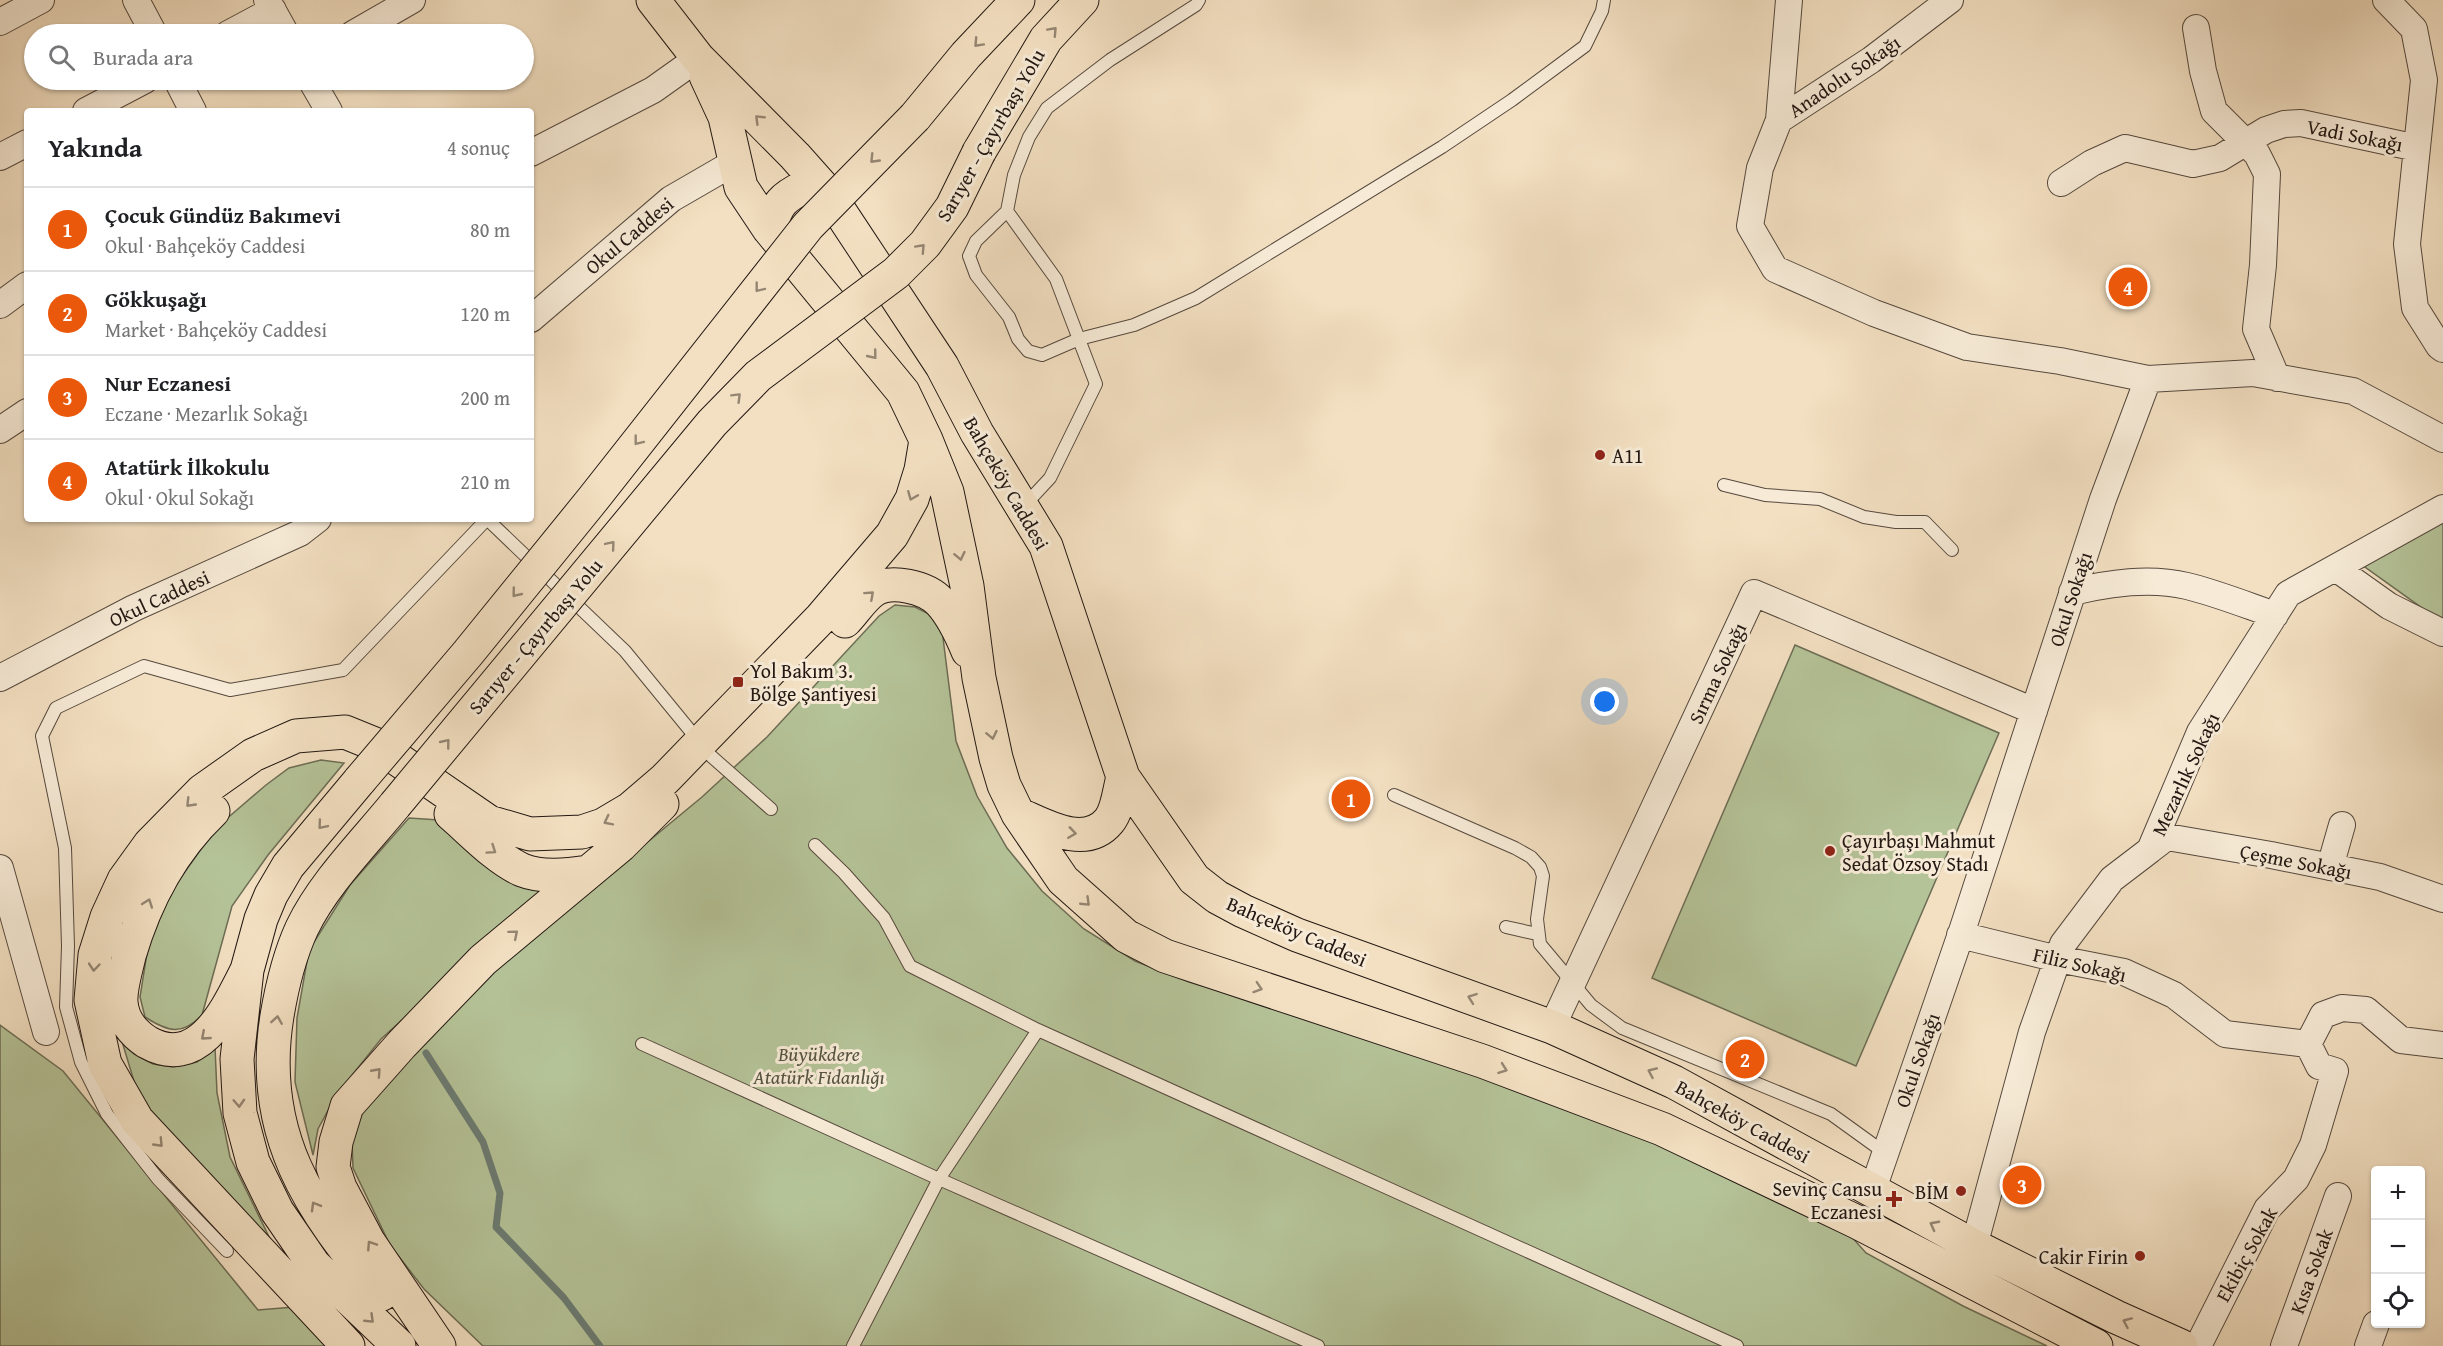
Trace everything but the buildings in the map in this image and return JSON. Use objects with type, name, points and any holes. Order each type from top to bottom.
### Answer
[{"type":"main road","name":"Bahçeköy Caddesi","points":[[652,0],[698,58],[795,156],[827,192],[942,366],[977,432],[1046,546],[1122,777],[1194,879],[1217,897],[1297,935],[1552,1027],[1674,1082],[1974,1246],[2094,1307],[2181,1346]]},
{"type":"main road","name":"Sarıyer - Çayırbaşı Yolu","points":[[399,1346],[314,1265],[277,1211],[253,1162],[240,1113],[237,1059],[247,970],[261,919],[271,895],[288,866],[468,653],[593,499],[808,226],[915,117],[966,55],[1018,0]]},
{"type":"main road","name":"Sarıyer - Çayırbaşı Yolu","points":[[434,1346],[396,1310],[342,1248],[319,1214],[298,1175],[278,1122],[273,1085],[273,1041],[283,980],[303,928],[323,894],[395,805],[712,423],[758,376],[896,273],[925,244],[952,207],[979,152],[1046,39],[1082,0]]},
{"type":"main road","name":"Bahçeköy Caddesi","points":[[698,58],[725,117],[741,187],[769,229],[903,392],[926,440],[947,492],[967,586],[980,678],[996,758],[1005,786],[1018,814],[1063,880],[1126,936],[1166,956],[1482,1061],[1662,1129],[1857,1222],[2096,1346]]},
{"type":"main road","points":[[735,162],[754,150],[772,150],[795,156]]},
{"type":"main road","points":[[769,229],[775,212],[786,195],[806,186],[827,192]]},
{"type":"main road","points":[[439,1346],[368,1241],[340,1188],[333,1167],[336,1142],[347,1106],[483,960],[621,845],[821,618],[892,535],[912,499],[921,470],[926,440]]},
{"type":"main road","points":[[348,1346],[137,1120],[105,1064],[91,1000],[95,955],[107,917],[124,880],[150,844],[202,791],[253,755],[296,736],[345,732],[377,745],[489,822],[530,834],[582,832],[603,825],[630,809],[665,779],[705,750],[875,589],[901,584],[926,593],[939,601],[959,632],[980,678]]},
{"type":"main road","points":[[247,970],[229,1006],[210,1032],[193,1046],[177,1049],[158,1048],[140,1038],[127,1025],[121,1001],[126,969],[152,892],[181,845],[208,815],[243,782],[268,763],[291,753],[323,747],[344,748],[391,766],[454,816],[483,844],[522,870],[557,876],[588,872]]},
{"type":"main road","points":[[1018,814],[1057,831],[1080,835],[1097,832],[1110,821],[1122,777]]},
{"type":"street","points":[[0,22],[41,0]]},
{"type":"street","points":[[136,0],[149,24]]},
{"type":"street","points":[[370,24],[412,0]]},
{"type":"street","points":[[1779,120],[1789,0]]},
{"type":"street","name":"Anadolu Sokağı","points":[[1950,0],[1870,60],[1779,120],[1760,168],[1750,226],[1775,268],[1874,313],[1967,347],[2060,361],[2148,379]]},
{"type":"street","points":[[2386,0],[2414,29],[2424,80],[2407,244],[2415,308],[2443,349]]},
{"type":"street","points":[[242,24],[270,5],[280,24]]},
{"type":"street","points":[[2196,28],[2203,71],[2214,111],[2257,154],[2267,174],[2263,265],[2256,328],[2277,378]]},
{"type":"street","points":[[534,151],[653,90],[698,58]]},
{"type":"street","points":[[92,108],[126,90]]},
{"type":"street","points":[[182,90],[192,108]]},
{"type":"street","points":[[317,90],[327,108]]},
{"type":"street","name":"Vadi Sokağı","points":[[2061,183],[2092,163],[2125,148],[2193,164],[2220,158],[2266,130],[2284,124],[2301,123],[2417,147]]},
{"type":"street","points":[[0,157],[24,144]]},
{"type":"street","name":"Okul Caddesi","points":[[534,316],[670,199],[735,162]]},
{"type":"street","points":[[0,305],[24,287]]},
{"type":"street","points":[[2148,379],[2253,373],[2353,391],[2443,439]]},
{"type":"street","name":"Okul Sokağı","points":[[1872,1191],[1960,934],[2103,499],[2148,379]]},
{"type":"street","points":[[0,430],[24,414]]},
{"type":"street","name":"Mezarlık Sokağı","points":[[1974,1246],[2032,1032],[2063,944],[2112,879],[2150,850],[2200,732],[2288,594],[2443,508]]},
{"type":"street","name":"Okul Caddesi","points":[[0,678],[134,608],[300,533],[314,522]]},
{"type":"street","points":[[2337,568],[2389,606],[2443,633]]},
{"type":"street","points":[[2073,592],[2105,584],[2151,582],[2186,585],[2275,615]]},
{"type":"street","name":"Sırma Sokağı","points":[[1552,1027],[1754,593],[2034,711]]},
{"type":"street","points":[[2330,867],[2342,825]]},
{"type":"street","name":"Çeşme Sokağı","points":[[2150,850],[2167,837],[2380,877],[2443,899]]},
{"type":"street","points":[[0,868],[46,1032]]},
{"type":"street","name":"Filiz Sokağı","points":[[1960,934],[2058,960],[2124,972],[2174,995],[2225,1034],[2308,1044]]},
{"type":"street","points":[[2308,1044],[2323,1016],[2342,1008],[2366,1010],[2401,1040],[2443,1045]]},
{"type":"street","name":"Ekibiç Sokak","points":[[2198,1346],[2267,1209],[2296,1179],[2313,1145],[2335,1071],[2319,1066],[2308,1044]]},
{"type":"street","name":"Kısa Sokak","points":[[2284,1346],[2338,1196]]},
{"type":"street","points":[[2368,1346],[2374,1328]]},
{"type":"lane","points":[[1199,0],[1196,5],[1110,60],[1047,108],[1029,137],[1014,176],[1007,211],[976,241],[969,256],[976,275],[1009,317],[1018,339],[1028,351],[1042,355],[1079,339],[1134,325],[1196,298],[1442,147],[1512,100],[1585,46],[1602,11],[1604,0]]},
{"type":"lane","points":[[1007,211],[1056,279],[1096,384],[1050,478],[1022,508]]},
{"type":"lane","points":[[1724,485],[1766,495],[1820,499],[1864,517],[1896,522],[1925,522],[1952,550]]},
{"type":"lane","points":[[227,1251],[158,1179],[107,1114],[81,1062],[66,1006],[68,946],[65,848],[42,736],[56,708],[90,694],[144,666],[230,690],[343,670],[484,522]]},
{"type":"lane","points":[[490,522],[625,651],[705,750],[771,809]]},
{"type":"lane","points":[[1394,795],[1531,857],[1540,867],[1543,876],[1537,919],[1540,944],[1591,1005],[1622,1028],[1831,1114],[1885,1153]]},
{"type":"lane","points":[[815,845],[844,873],[884,918],[910,966],[1038,1030],[1737,1346]]},
{"type":"lane","points":[[1506,927],[1537,934]]},
{"type":"lane","points":[[853,1346],[939,1179],[1038,1030]]},
{"type":"lane","points":[[642,1044],[939,1179],[1318,1346]]},
{"type":"green space","points":[[2443,513],[2443,623],[2358,562]]},
{"type":"green space","name":"Büyükdere Atatürk Fidanlığı","points":[[895,605],[915,607],[931,615],[942,630],[956,741],[977,796],[1007,848],[1042,891],[1084,929],[1135,961],[1189,982],[1349,1030],[1666,1144],[1842,1226],[1866,1253],[1963,1306],[2047,1346],[483,1346],[424,1289],[390,1245],[353,1168],[352,1140],[360,1113],[376,1089],[499,965],[702,797],[767,737],[879,616]]},
{"type":"green space","points":[[1795,645],[1999,733],[1856,1066],[1652,978]]},
{"type":"green space","points":[[321,760],[344,763],[268,855],[232,906],[202,1015],[188,1026],[175,1030],[161,1026],[145,1017],[140,997],[149,941],[166,898],[217,827],[289,768]]},
{"type":"green space","points":[[409,818],[454,821],[559,887],[455,972],[381,1039],[337,1094],[318,1129],[313,1155],[295,1082],[297,1018],[309,950],[350,885]]},
{"type":"green space","points":[[0,1025],[63,1071],[258,1310],[294,1307],[336,1346],[0,1346]]},
{"type":"green space","points":[[121,1038],[134,1054],[153,1064],[173,1067],[197,1062],[215,1047],[217,1093],[230,1157],[276,1251],[157,1121],[136,1088]]},
{"type":"waterway","points":[[426,1053],[483,1142],[500,1193],[496,1227],[564,1298],[600,1346]]},
{"type":"place","name":"Atatürk İlkokulu","points":[[2128,287]]},
{"type":"place","name":"A11","points":[[1600,455]]},
{"type":"place","name":"Yol Bakım 3. Bölge Şantiyesi","points":[[738,682]]},
{"type":"place","name":"Çocuk Gündüz Bakımevi","points":[[1351,799]]},
{"type":"place","name":"Çayırbaşı Mahmut Sedat Özsoy Stadı","points":[[1830,851]]},
{"type":"place","name":"Gökkuşağı","points":[[1745,1059]]},
{"type":"place","name":"Nur Eczanesi","points":[[2022,1185]]},
{"type":"place","name":"BİM","points":[[1961,1191]]},
{"type":"place","name":"Sevinç Cansu Eczanesi","points":[[1894,1199]]},
{"type":"place","name":"Cakir Firin","points":[[2140,1256]]}]
